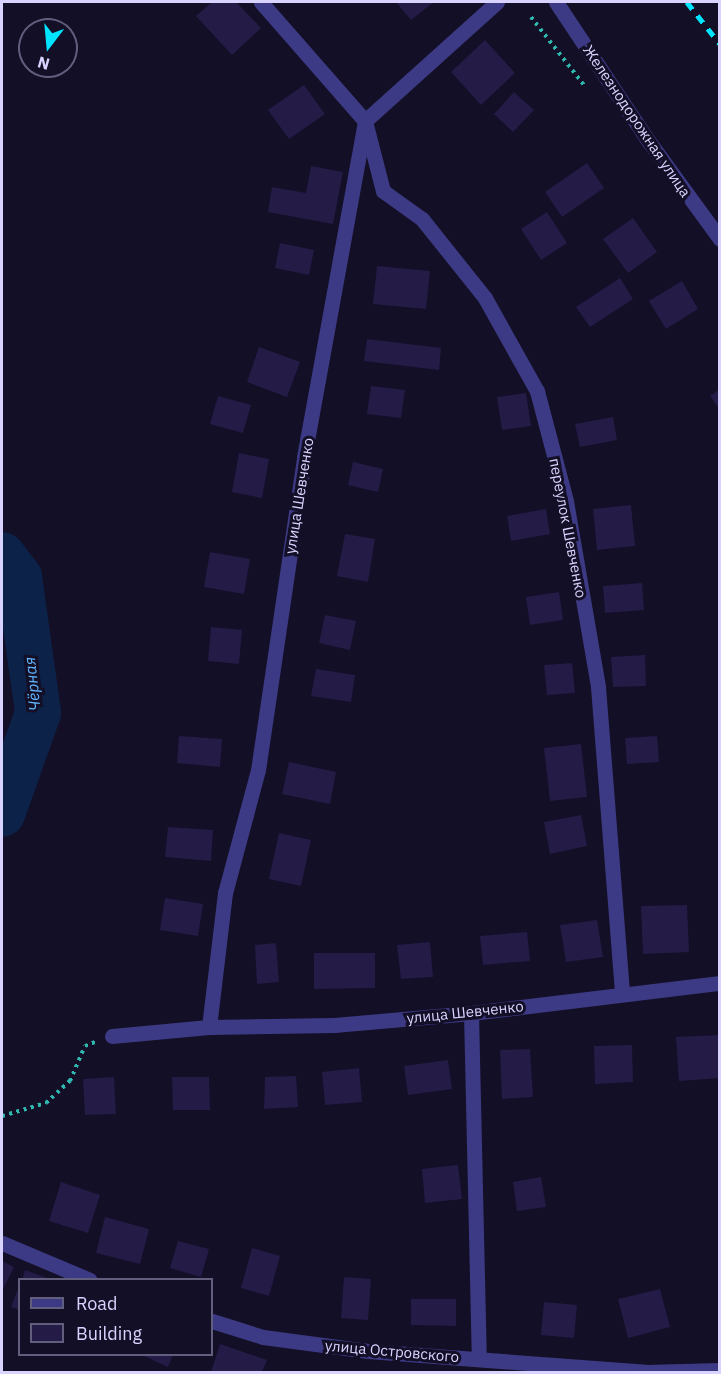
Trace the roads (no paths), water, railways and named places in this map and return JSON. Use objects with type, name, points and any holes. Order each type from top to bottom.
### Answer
[{"type":"street","points":[[261,2],[365,121],[497,2]]},
{"type":"street","name":"Железнодорожная улица","points":[[556,2],[647,139],[720,239]]},
{"type":"street","name":"переулок Шевченко","points":[[365,121],[382,191],[422,219],[485,298],[537,391],[566,501],[598,687],[622,993]]},
{"type":"street","name":"улица Шевченко","points":[[209,1027],[225,892],[258,770],[304,457],[365,121]]},
{"type":"street","name":"улица Шевченко","points":[[112,1036],[209,1027],[334,1025],[471,1013],[720,983]]},
{"type":"street","points":[[471,1013],[479,1359]]},
{"type":"street","points":[[2,1243],[85,1278]]},
{"type":"street","name":"улица Островского","points":[[213,1321],[286,1340],[368,1351],[645,1372],[720,1370]]},
{"type":"waterway","name":"Чёрная","points":[[2,555],[19,577],[38,713],[2,814]]},
{"type":"railway","points":[[687,2],[720,44]]}]
